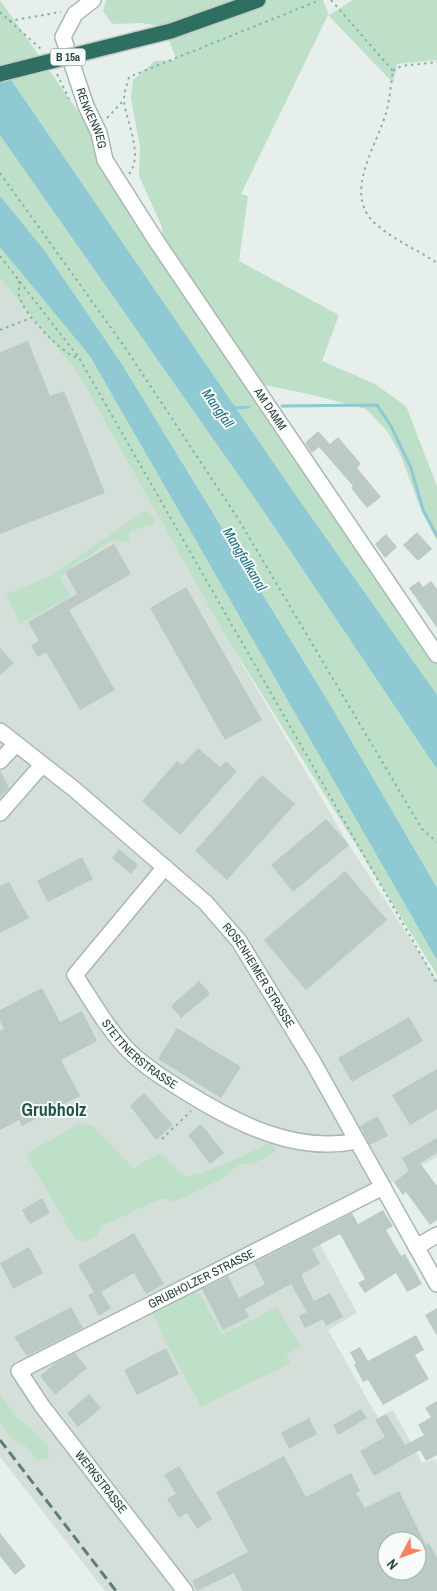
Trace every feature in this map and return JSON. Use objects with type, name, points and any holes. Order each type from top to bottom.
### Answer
[{"type":"highway","name":"B 15a","points":[[0,74],[171,31],[258,0]]},
{"type":"street","name":"RENKENWEG","points":[[84,7],[63,37],[71,66],[96,126],[106,160]]},
{"type":"street","name":"AM DAMM","points":[[106,160],[155,239],[437,655]]},
{"type":"street","name":"ROSENHEIMER STRASSE","points":[[0,731],[74,789],[206,903],[239,941],[313,1062],[437,1284]]},
{"type":"street","points":[[0,760],[7,756],[16,744]]},
{"type":"street","points":[[0,813],[42,765]]},
{"type":"street","name":"STETTNERSTRASSE","points":[[165,867],[75,975],[104,1020],[129,1051],[151,1070],[225,1116],[279,1137],[326,1145],[357,1141]]},
{"type":"street","name":"GRUBHOLZER STRASSE","points":[[19,1371],[383,1187]]},
{"type":"street","points":[[416,1247],[437,1235]]},
{"type":"street","name":"WERKSTRASSE","points":[[19,1371],[42,1406],[185,1591]]},
{"type":"path","points":[[120,182],[132,170],[134,155],[124,100],[125,90],[130,77],[320,0]]},
{"type":"path","points":[[331,0],[393,71]]},
{"type":"path","points":[[10,21],[18,18],[66,12],[84,7]]},
{"type":"path","points":[[0,12],[40,47],[45,54]]},
{"type":"path","points":[[437,62],[401,66],[393,71],[387,110],[364,170],[362,193],[366,212],[378,226],[437,263]]},
{"type":"path","points":[[54,68],[72,106]]},
{"type":"path","points":[[96,126],[114,113],[124,100]]},
{"type":"path","points":[[0,172],[124,346],[237,517],[422,829],[437,842]]},
{"type":"path","points":[[0,256],[79,358],[437,983]]},
{"type":"path","points":[[18,278],[19,296],[31,318],[68,352],[79,358]]},
{"type":"path","points":[[0,330],[31,318]]},
{"type":"path","points":[[162,1139],[202,1102]]},
{"type":"shaded area","points":[[0,278],[77,372],[225,635],[349,845],[437,980],[437,1157],[383,1187],[309,1224],[357,1313],[328,1330],[378,1418],[393,1410],[422,1463],[435,1459],[437,1464],[437,1591],[105,1591],[0,1457]]},
{"type":"green space","points":[[0,0],[112,160],[118,192],[245,387],[437,664],[437,975],[225,635],[77,372],[0,278]]},
{"type":"green space","points":[[106,0],[323,0],[329,15],[353,0],[437,0],[437,60],[397,64],[393,83],[328,15],[241,194],[248,196],[239,261],[339,315],[322,361],[375,384],[406,406],[437,486],[437,541],[420,507],[401,456],[388,432],[366,409],[309,394],[259,384],[163,246],[162,227],[139,176],[140,147],[131,98],[133,80],[155,61],[177,60],[163,27],[142,23],[112,24],[103,11]]},
{"type":"green space","points":[[145,510],[153,516],[155,524],[131,531],[128,543],[112,540],[65,572],[60,578],[71,596],[20,624],[6,595],[52,575]]},
{"type":"green space","points":[[80,1123],[93,1126],[133,1168],[160,1153],[184,1177],[218,1167],[273,1142],[275,1152],[255,1163],[239,1165],[223,1178],[174,1202],[163,1198],[101,1226],[97,1236],[84,1242],[75,1239],[26,1154]]},
{"type":"green space","points":[[196,1287],[222,1335],[277,1307],[301,1347],[286,1354],[291,1363],[201,1407],[165,1341],[152,1309]]},
{"type":"green space","points":[[0,1394],[16,1416],[48,1445],[49,1458],[36,1460],[25,1445],[14,1441],[0,1423]]},
{"type":"water","name":"Mangfall","points":[[0,64],[292,490],[437,695],[437,769],[263,510],[0,135]]},
{"type":"water","points":[[0,196],[44,250],[121,363],[329,703],[437,888],[437,960],[90,356],[0,247]]},
{"type":"building","points":[[28,341],[50,396],[64,391],[105,493],[0,534],[0,352]]},
{"type":"building","points":[[318,431],[330,444],[338,437],[361,464],[357,468],[381,497],[367,508],[351,488],[353,486],[319,447],[312,453],[305,443]]},
{"type":"building","points":[[417,532],[432,549],[418,561],[403,545]]},
{"type":"building","points":[[386,534],[397,547],[385,558],[375,544]]},
{"type":"building","points":[[114,544],[131,574],[69,610],[115,690],[80,710],[46,652],[38,657],[31,645],[39,641],[28,622],[77,594],[65,572]]},
{"type":"building","points":[[419,581],[423,587],[431,581],[437,589],[437,628],[409,588]]},
{"type":"building","points":[[186,587],[262,720],[225,740],[150,608]]},
{"type":"building","points":[[0,648],[14,663],[0,675]]},
{"type":"building","points":[[198,748],[220,767],[226,761],[237,771],[180,835],[142,801],[177,761],[182,765]]},
{"type":"building","points":[[0,770],[9,788],[0,797]]},
{"type":"building","points":[[262,775],[295,804],[227,880],[195,851]]},
{"type":"building","points":[[326,819],[349,845],[293,892],[271,865]]},
{"type":"building","points":[[119,849],[138,865],[131,874],[112,858]]},
{"type":"building","points":[[82,857],[93,879],[48,902],[37,881]]},
{"type":"building","points":[[345,871],[387,920],[306,990],[264,940]]},
{"type":"building","points":[[9,882],[29,918],[0,933],[0,886]]},
{"type":"building","points":[[199,981],[210,994],[181,1018],[171,1006]]},
{"type":"building","points":[[42,988],[60,1022],[82,1011],[97,1041],[61,1060],[80,1096],[22,1126],[19,1120],[0,1130],[0,1031],[4,1029],[0,1021],[0,1010]]},
{"type":"building","points":[[409,1017],[423,1041],[352,1082],[338,1058]]},
{"type":"building","points":[[177,1028],[241,1067],[221,1098],[158,1059]]},
{"type":"building","points":[[437,1069],[437,1109],[410,1125],[392,1095]]},
{"type":"building","points":[[144,1093],[173,1125],[156,1140],[130,1106]]},
{"type":"building","points":[[378,1116],[388,1136],[370,1145],[360,1126]]},
{"type":"building","points":[[201,1124],[224,1153],[210,1164],[188,1135]]},
{"type":"building","points":[[437,1138],[437,1153],[420,1163],[437,1186],[437,1220],[430,1225],[406,1192],[403,1195],[394,1182],[409,1171],[402,1158]]},
{"type":"building","points":[[42,1198],[50,1213],[30,1224],[22,1210]]},
{"type":"building","points":[[383,1210],[393,1226],[386,1230],[401,1256],[405,1254],[422,1284],[407,1292],[396,1273],[365,1293],[358,1283],[365,1279],[340,1234],[312,1249],[320,1264],[301,1275],[314,1301],[330,1293],[343,1317],[326,1326],[323,1319],[305,1328],[299,1316],[307,1312],[291,1284],[245,1309],[249,1317],[223,1330],[202,1289],[228,1276],[239,1298],[265,1284],[254,1263],[352,1213],[358,1224]]},
{"type":"building","points":[[134,1233],[164,1284],[146,1294],[134,1273],[101,1292],[111,1308],[99,1316],[88,1295],[94,1292],[78,1265]]},
{"type":"building","points":[[29,1247],[43,1273],[13,1289],[0,1263]]},
{"type":"building","points":[[71,1307],[83,1328],[27,1356],[14,1337]]},
{"type":"building","points":[[437,1308],[437,1336],[425,1315]]},
{"type":"building","points":[[416,1335],[424,1350],[415,1355],[429,1379],[383,1405],[368,1380],[363,1382],[350,1352],[360,1347],[368,1361]]},
{"type":"building","points":[[166,1348],[179,1374],[137,1395],[124,1370]]},
{"type":"building","points":[[75,1353],[87,1368],[55,1395],[40,1376],[56,1363]]},
{"type":"building","points":[[89,1394],[101,1408],[78,1427],[67,1413]]},
{"type":"building","points":[[437,1401],[437,1455],[426,1461],[420,1450],[374,1476],[360,1451],[385,1437],[375,1420],[386,1414],[405,1445],[424,1435],[418,1425],[431,1417],[425,1408]]},
{"type":"building","points":[[361,1409],[367,1418],[338,1435],[333,1425]]},
{"type":"building","points":[[309,1418],[317,1434],[289,1449],[281,1433]]},
{"type":"building","points":[[284,1456],[306,1497],[351,1473],[360,1491],[356,1493],[365,1508],[399,1491],[419,1531],[377,1531],[377,1581],[427,1581],[427,1544],[429,1543],[437,1558],[437,1591],[243,1591],[234,1573],[197,1591],[192,1581],[248,1552],[216,1492]]},
{"type":"building","points":[[179,1466],[212,1519],[197,1529],[187,1513],[179,1518],[167,1499],[176,1494],[164,1475]]},
{"type":"building","points":[[0,1533],[26,1566],[15,1575],[0,1556]]},
{"type":"waterway","points":[[282,406],[377,405],[391,426],[411,468],[423,510],[437,536]]},
{"type":"waterway","name":"Mangfall","points":[[234,408],[249,407]]},
{"type":"railway","points":[[0,1440],[116,1591]]},
{"type":"district","name":"Grubholz","points":[[54,1109]]},
{"type":"water label","name":"Mangfallkanal","points":[[245,559]]}]
